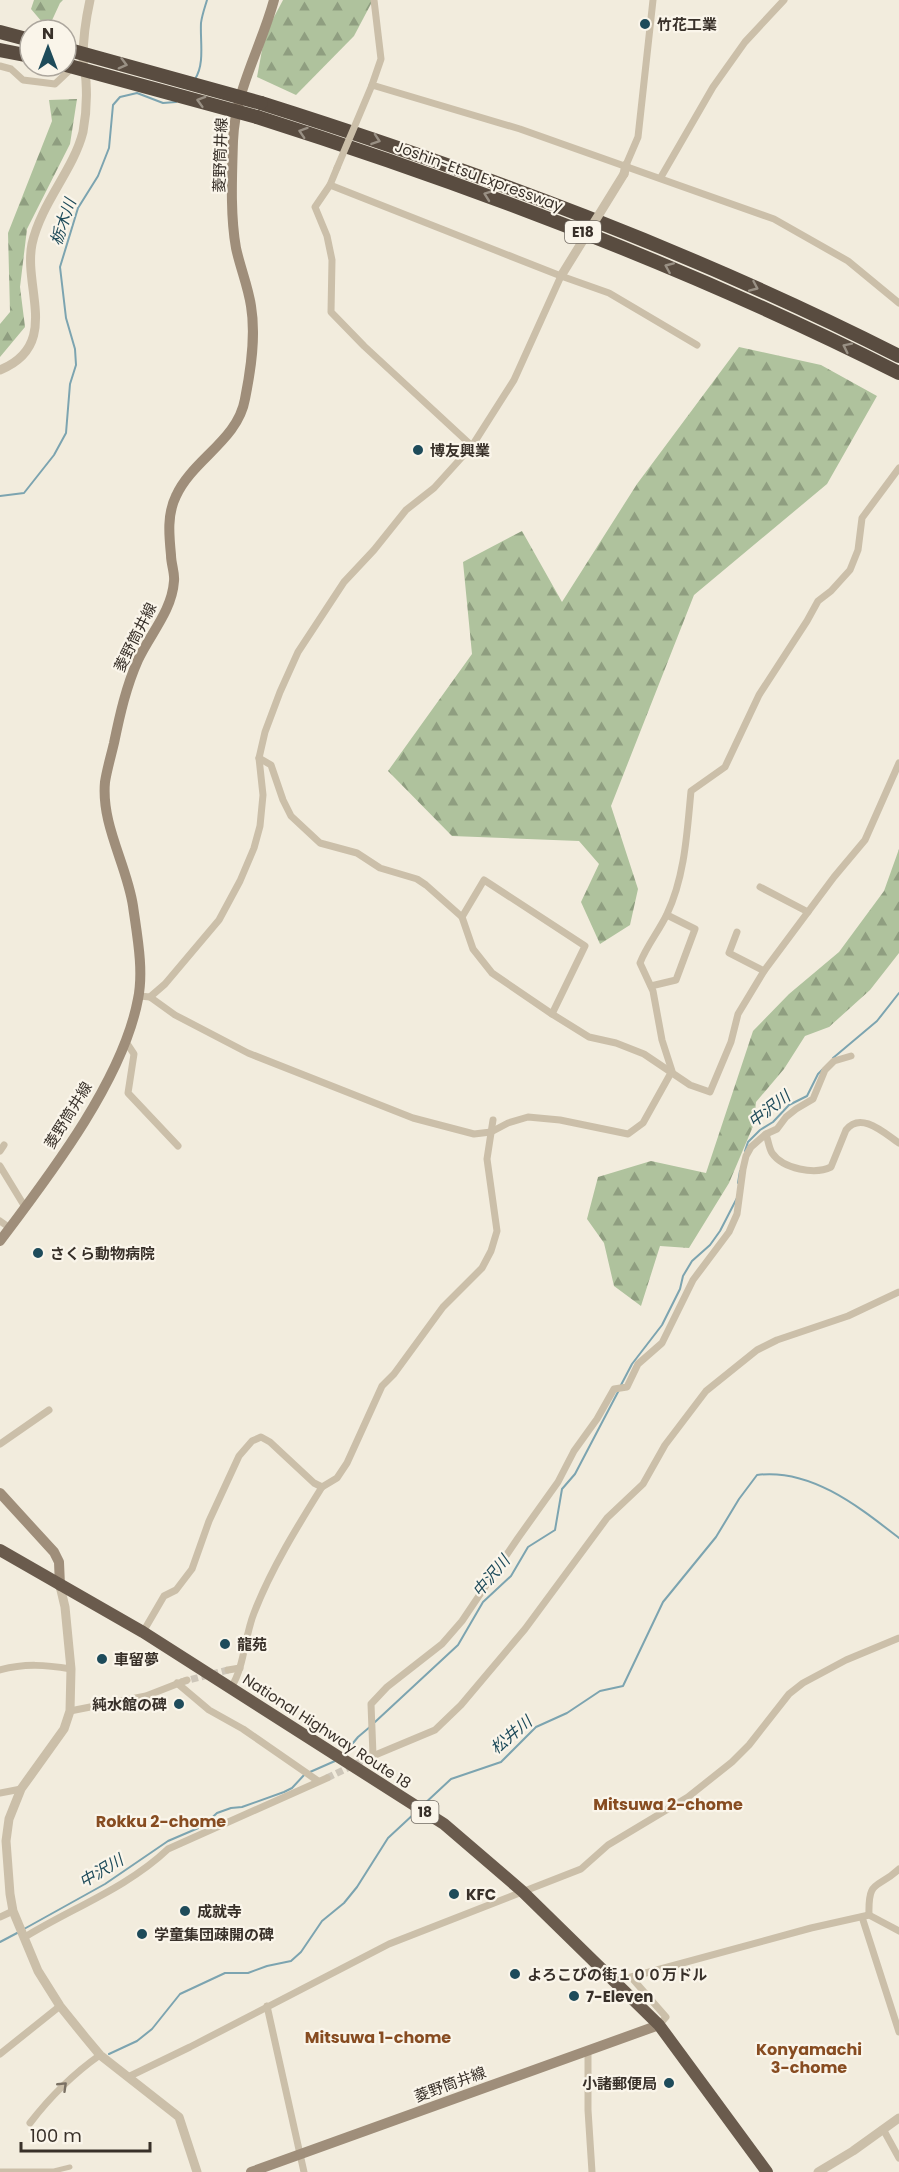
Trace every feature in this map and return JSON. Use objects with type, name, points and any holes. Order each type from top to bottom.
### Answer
[{"type":"highway","points":[[0,32],[18,37]]},
{"type":"highway","points":[[0,50],[18,54]]},
{"type":"highway","name":"Joshin-Etsu Expressway","points":[[78,52],[261,103],[431,159],[585,216],[739,280],[899,356]]},
{"type":"highway","name":"Joshin-Etsu Expressway","points":[[78,68],[257,117],[427,173],[577,230],[732,294],[899,373]]},
{"type":"highway","name":"National Highway Route 18","points":[[0,1550],[143,1632],[444,1824],[522,1891],[659,2025],[767,2172]]},
{"type":"main road","name":"菱野筒井線","points":[[0,1241],[75,1136],[97,1100],[145,997],[140,975],[132,901],[111,830],[105,783],[125,692],[140,657],[167,608],[171,595],[174,580],[170,513],[176,495],[186,480],[231,429],[244,404],[254,331],[251,302],[236,245],[233,138],[238,102],[274,0]]},
{"type":"main road","points":[[0,1493],[54,1552],[59,1562],[60,1586]]},
{"type":"main road","name":"菱野筒井線","points":[[251,2172],[659,2025]]},
{"type":"street","points":[[0,370],[12,365],[21,357],[34,333],[36,310],[32,284],[32,245],[46,206],[75,152],[82,132],[87,81],[83,59],[90,0]]},
{"type":"street","points":[[374,0],[381,59],[330,185],[315,207],[327,236],[332,260],[331,312],[364,346],[472,446]]},
{"type":"street","points":[[653,0],[638,137],[625,170],[561,276],[514,380],[472,446],[434,488],[406,510],[332,598],[298,652],[265,732],[259,758],[263,795],[260,826],[254,848],[240,881],[219,920],[165,984],[145,997],[175,1015],[262,1059],[413,1118],[474,1134],[491,1132],[508,1123],[528,1118],[560,1120],[628,1134],[643,1123],[672,1071],[662,1040],[651,986],[640,963],[646,947],[667,915],[681,874],[689,823],[691,791],[725,767],[759,695],[818,601],[831,591],[850,570],[858,550],[861,518],[899,468]]},
{"type":"street","points":[[661,177],[713,87],[745,42],[784,0]]},
{"type":"street","points":[[0,66],[11,69],[23,80],[55,84],[83,59]]},
{"type":"street","points":[[372,85],[520,129],[625,170],[661,177],[774,219],[848,261],[899,303]]},
{"type":"street","points":[[330,185],[609,293],[697,345]]},
{"type":"street","points":[[259,758],[271,765],[291,816],[320,843],[357,853],[380,868],[417,879],[426,885],[462,918],[473,949],[492,973],[589,1037],[616,1043],[644,1054],[690,1085],[710,1092],[731,1042],[738,1014],[764,971],[865,840],[899,763]]},
{"type":"street","points":[[462,918],[484,880],[585,946],[552,1014]]},
{"type":"street","points":[[760,887],[808,912]]},
{"type":"street","points":[[651,986],[676,980],[695,928],[667,915]]},
{"type":"street","points":[[737,932],[729,953],[764,971]]},
{"type":"street","points":[[126,1042],[134,1054],[128,1093],[178,1146]]},
{"type":"street","points":[[851,1056],[834,1061],[825,1070],[813,1099],[796,1109],[777,1128],[766,1134],[752,1147],[746,1156],[740,1204],[729,1232],[693,1280],[662,1343],[638,1364],[627,1387],[614,1389],[597,1419],[574,1451],[558,1482],[462,1621],[442,1644],[387,1687],[371,1704],[370,1757],[435,1730],[461,1704],[525,1629],[607,1518],[642,1484],[665,1445],[706,1391],[757,1350],[777,1340],[849,1316],[899,1292]]},
{"type":"street","points":[[231,1688],[240,1668],[253,1614],[296,1528],[322,1487],[337,1478],[347,1463],[382,1386],[394,1374],[443,1307],[482,1268],[491,1251],[497,1232],[487,1159],[493,1120]]},
{"type":"street","points":[[766,1134],[772,1153],[781,1161],[799,1169],[815,1171],[831,1167],[846,1130],[849,1125],[857,1121],[864,1122],[899,1143]]},
{"type":"street","points":[[0,1166],[25,1207]]},
{"type":"street","points":[[0,1221],[10,1228]]},
{"type":"street","points":[[0,1444],[49,1410]]},
{"type":"street","points":[[143,1632],[164,1596],[176,1590],[192,1569],[209,1521],[239,1456],[252,1441],[261,1437],[270,1442],[314,1483],[322,1487]]},
{"type":"street","points":[[60,1586],[65,1607],[71,1670],[70,1711],[64,1729],[21,1789],[9,1819],[3,1843],[13,1911],[38,1971],[60,2006],[102,2056],[179,2117],[197,2172]]},
{"type":"street","points":[[128,2077],[389,1944],[581,1869],[608,1845],[688,1797],[749,1745],[789,1694],[803,1683],[846,1660],[899,1638]]},
{"type":"street","points":[[0,1670],[40,1664],[71,1670]]},
{"type":"street","points":[[228,1670],[240,1668]]},
{"type":"street","points":[[70,1711],[146,1696],[187,1680]]},
{"type":"street","points":[[177,1683],[209,1710],[243,1729],[318,1781]]},
{"type":"street","points":[[25,1937],[113,1889],[155,1861],[168,1849],[327,1778]]},
{"type":"street","points":[[0,1793],[21,1789]]},
{"type":"street","points":[[899,1869],[873,1887],[866,1916],[899,2032]]},
{"type":"street","points":[[0,1917],[13,1911]]},
{"type":"street","points":[[659,2025],[666,2017],[631,1977],[811,1928],[866,1916],[899,1931]]},
{"type":"street","points":[[0,2054],[60,2006]]},
{"type":"street","points":[[267,2006],[304,2172]]},
{"type":"street","points":[[588,2051],[588,2110],[592,2172]]},
{"type":"street","points":[[30,2123],[45,2103],[81,2068],[102,2056]]},
{"type":"street","points":[[818,2172],[853,2151],[899,2118]]},
{"type":"street","points":[[883,2129],[899,2158]]},
{"type":"street","points":[[0,2171],[54,2171],[70,2166]]},
{"type":"green space","points":[[34,0],[63,0],[53,18],[39,18],[31,9]]},
{"type":"green space","points":[[283,0],[373,0],[354,36],[296,95],[257,77],[265,34]]},
{"type":"green space","points":[[77,99],[70,144],[27,229],[20,287],[25,327],[0,357],[0,324],[10,312],[8,233],[52,121],[49,100]]},
{"type":"green space","points":[[739,347],[821,365],[877,396],[827,484],[694,595],[611,806],[638,889],[630,925],[600,944],[581,902],[599,864],[579,841],[452,836],[388,771],[472,654],[463,562],[522,531],[562,602],[637,484]]},
{"type":"green space","points":[[899,849],[899,953],[870,990],[829,1027],[805,1036],[784,1069],[756,1102],[754,1124],[729,1183],[689,1248],[660,1246],[641,1306],[614,1286],[604,1243],[587,1219],[598,1177],[651,1161],[706,1173],[753,1031],[789,994],[839,952],[884,891]]},
{"type":"waterway","name":"栃木川","points":[[195,79],[200,66],[201,23],[207,0]]},
{"type":"waterway","name":"栃木川","points":[[0,496],[24,493],[54,455],[66,433],[70,384],[76,365],[75,349],[66,318],[60,267],[78,208],[98,176],[109,148],[113,105],[120,97],[137,93],[163,103],[176,102]]},
{"type":"waterway","name":"中沢川","points":[[833,1058],[877,1021],[899,993]]},
{"type":"waterway","name":"中沢川","points":[[745,1151],[748,1142],[760,1130],[773,1122],[789,1105],[807,1096],[823,1069]]},
{"type":"waterway","name":"中沢川","points":[[738,1183],[740,1171]]},
{"type":"waterway","name":"中沢川","points":[[621,1385],[632,1364],[662,1325],[692,1261],[710,1245],[737,1198]]},
{"type":"waterway","name":"中沢川","points":[[375,1722],[458,1645],[483,1602],[511,1576],[528,1547],[555,1530],[562,1489],[575,1474],[619,1390]]},
{"type":"waterway","name":"松井川","points":[[422,1806],[451,1779],[501,1762],[536,1727],[567,1713],[600,1691],[623,1686],[663,1602],[716,1537],[757,1475],[777,1474],[815,1484],[851,1503],[899,1538]]},
{"type":"waterway","name":"中沢川","points":[[344,1754],[371,1726]]},
{"type":"waterway","name":"中沢川","points":[[310,1772],[335,1761]]},
{"type":"waterway","name":"中沢川","points":[[24,1929],[105,1884],[168,1841],[203,1826],[217,1813],[284,1792],[292,1788],[305,1774]]},
{"type":"waterway","name":"松井川","points":[[109,2054],[137,2041],[152,2029],[180,1994],[225,1973],[248,1973],[291,1961],[301,1952],[322,1921],[344,1903],[357,1887],[388,1838],[416,1812]]},
{"type":"waterway","name":"中沢川","points":[[0,1942],[19,1932]]},
{"type":"tunnel","points":[[181,1682],[228,1670]]},
{"type":"tunnel","points":[[327,1778],[368,1758]]},
{"type":"place","name":"竹花工業","points":[[645,24]]},
{"type":"place","name":"博友興業","points":[[418,450]]},
{"type":"place","name":"さくら動物病院","points":[[38,1253]]},
{"type":"place","name":"龍苑","points":[[225,1644]]},
{"type":"place","name":"車留夢","points":[[102,1659]]},
{"type":"place","name":"純水館の碑","points":[[179,1704]]},
{"type":"place","name":"KFC","points":[[454,1894]]},
{"type":"place","name":"成就寺","points":[[185,1911]]},
{"type":"place","name":"学童集団疎開の碑","points":[[142,1934]]},
{"type":"place","name":"よろこびの街１００万ドル","points":[[515,1974]]},
{"type":"place","name":"7-Eleven","points":[[574,1996]]},
{"type":"place","name":"小諸郵便局","points":[[669,2083]]},
{"type":"district","name":"Mitsuwa 2-chome","points":[[668,1804]]},
{"type":"district","name":"Rokku 2-chome","points":[[161,1821]]},
{"type":"district","name":"Mitsuwa 1-chome","points":[[378,2037]]},
{"type":"district","name":"Konyamachi 3-chome","points":[[809,2058]]}]
